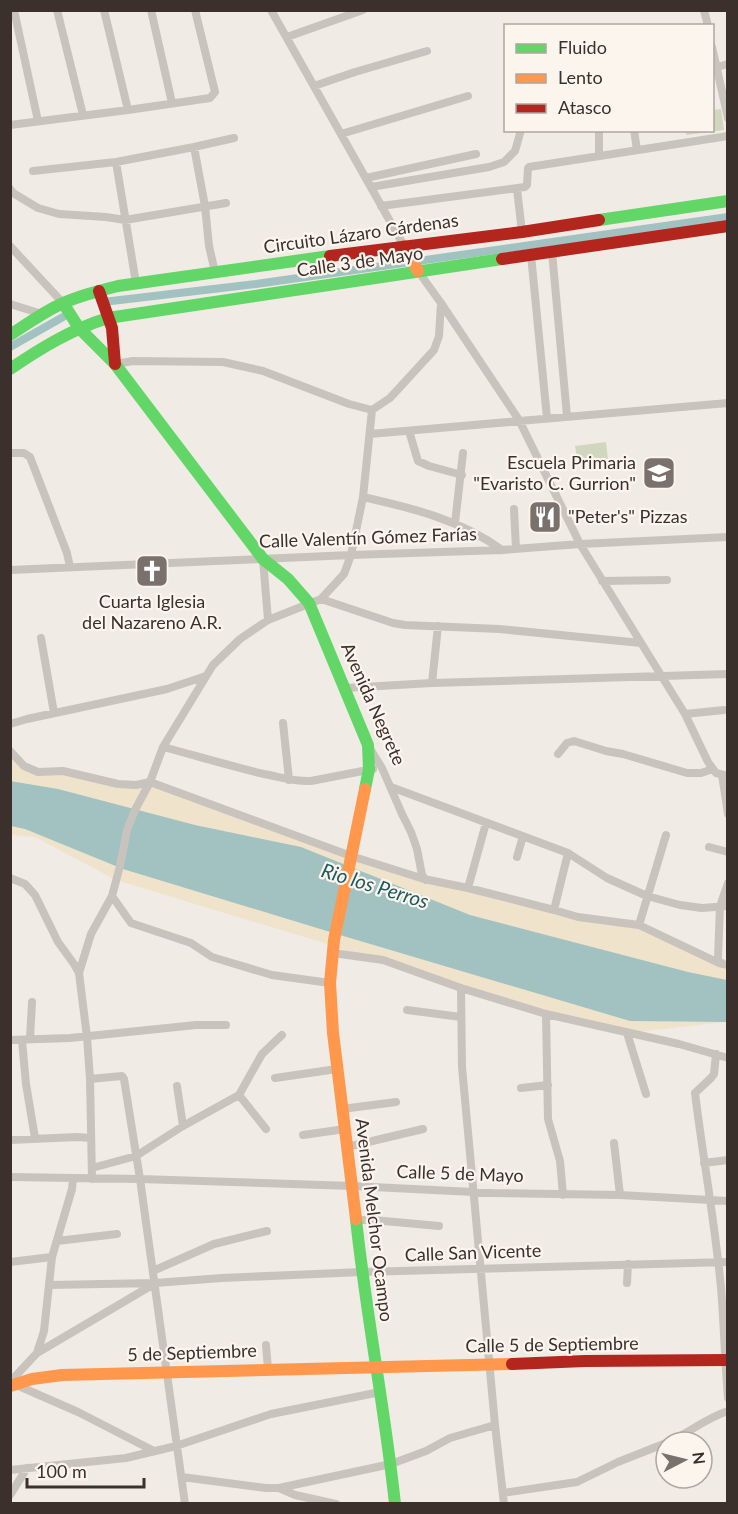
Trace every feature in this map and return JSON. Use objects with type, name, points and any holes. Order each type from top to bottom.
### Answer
[{"type":"main road","name":"Circuito Lázaro Cárdenas","points":[[10,335],[63,303],[99,291],[136,283],[215,272],[411,259],[522,232],[728,201]]},
{"type":"main road","name":"Calle 3 de Mayo","points":[[10,369],[37,350],[79,328],[108,318],[411,259],[531,255],[728,226]]},
{"type":"main road","points":[[99,291],[112,328],[115,364]]},
{"type":"main road","name":"Avenida Negrete","points":[[63,303],[79,328],[115,364],[263,559],[280,570],[309,603],[368,745]]},
{"type":"main road","name":"Avenida Melchor Ocampo","points":[[368,745],[369,769],[334,940],[330,983],[333,1033],[362,1272],[395,1503]]},
{"type":"main road","name":"Calle 5 de Septiembre","points":[[377,1367],[726,1356]]},
{"type":"main road","name":"5 de Septiembre","points":[[12,1384],[62,1375],[377,1367]]},
{"type":"street","points":[[14,10],[38,122]]},
{"type":"street","points":[[57,10],[83,116]]},
{"type":"street","points":[[104,10],[128,110]]},
{"type":"street","points":[[151,10],[172,104]]},
{"type":"street","points":[[10,125],[210,98],[215,92],[195,10]]},
{"type":"street","points":[[271,10],[411,259],[519,420],[580,544],[685,714],[712,769],[725,776],[728,814]]},
{"type":"street","points":[[287,37],[363,10]]},
{"type":"street","points":[[314,86],[427,51]]},
{"type":"street","points":[[714,55],[728,118]]},
{"type":"street","points":[[717,67],[728,64]]},
{"type":"street","points":[[341,134],[468,96]]},
{"type":"street","points":[[370,187],[489,167],[504,162],[515,151],[522,132]]},
{"type":"street","points":[[599,132],[599,156]]},
{"type":"street","points":[[634,132],[637,150]]},
{"type":"street","points":[[381,206],[525,188],[529,167],[728,136]]},
{"type":"street","points":[[33,171],[116,162],[234,138]]},
{"type":"street","points":[[194,147],[215,272]]},
{"type":"street","points":[[366,178],[476,154]]},
{"type":"street","points":[[116,162],[136,283]]},
{"type":"street","points":[[10,189],[38,208],[59,214],[125,220],[226,203]]},
{"type":"street","points":[[517,189],[522,232]]},
{"type":"street","points":[[10,246],[63,303]]},
{"type":"street","points":[[552,252],[567,416]]},
{"type":"street","points":[[531,255],[547,418]]},
{"type":"street","points":[[115,364],[142,361],[223,362],[263,371],[372,410],[390,398],[434,350],[439,336],[441,303]]},
{"type":"street","points":[[10,304],[42,314]]},
{"type":"street","points":[[370,434],[728,403]]},
{"type":"street","points":[[79,973],[91,934],[112,896],[127,830],[135,810],[150,782],[163,747],[213,665],[240,639],[268,620],[321,599],[344,574],[351,555],[363,497],[372,410]]},
{"type":"street","points":[[408,430],[418,461],[462,475]]},
{"type":"street","points":[[10,453],[24,453],[30,457],[67,553],[70,567]]},
{"type":"street","points":[[455,523],[463,453]]},
{"type":"street","points":[[363,497],[411,508],[455,523],[489,540],[502,550]]},
{"type":"street","points":[[514,509],[516,549]]},
{"type":"street","name":"Calle Valentín Gómez Farías","points":[[10,570],[502,550],[728,537]]},
{"type":"street","points":[[263,559],[268,620]]},
{"type":"street","points":[[602,581],[667,580]]},
{"type":"street","points":[[321,599],[405,626],[499,629],[642,643]]},
{"type":"street","points":[[432,683],[438,626]]},
{"type":"street","points":[[41,638],[54,712]]},
{"type":"street","points":[[345,688],[432,683],[728,674]]},
{"type":"street","points":[[10,724],[54,712],[167,689],[206,676]]},
{"type":"street","points":[[685,714],[724,710]]},
{"type":"street","points":[[283,723],[289,780]]},
{"type":"street","points":[[558,753],[567,743],[574,741],[687,773],[701,773],[712,769]]},
{"type":"street","name":"Avenida Negrete","points":[[368,745],[382,768],[411,832],[424,879]]},
{"type":"street","points":[[163,747],[289,780],[311,781],[382,768]]},
{"type":"street","points":[[10,751],[24,766],[38,772],[63,771],[118,784],[136,785],[150,782],[351,856],[424,879],[468,888],[578,918],[639,925],[723,964]]},
{"type":"street","points":[[391,787],[568,853],[608,878],[647,896],[702,908],[724,906]]},
{"type":"street","points":[[468,888],[486,823]]},
{"type":"street","points":[[639,925],[666,835]]},
{"type":"street","points":[[517,857],[523,836]]},
{"type":"street","points":[[709,847],[728,852]]},
{"type":"street","points":[[554,910],[568,853]]},
{"type":"street","points":[[10,878],[25,884],[35,895],[58,942],[79,973],[90,1079],[92,1179]]},
{"type":"street","points":[[723,964],[718,958],[728,883]]},
{"type":"street","points":[[112,896],[131,923],[191,943],[212,957],[272,975],[330,983]]},
{"type":"street","points":[[333,953],[383,960],[460,988],[546,1014],[679,1044],[728,1058]]},
{"type":"street","points":[[460,988],[462,1067],[504,1503]]},
{"type":"street","points":[[32,1002],[26,1040],[26,1084],[35,1138]]},
{"type":"street","points":[[407,1010],[461,1017]]},
{"type":"street","points":[[546,1014],[548,1119],[560,1161],[563,1195]]},
{"type":"street","points":[[10,1040],[87,1037],[196,1025],[226,1025]]},
{"type":"street","points":[[627,1033],[646,1094]]},
{"type":"street","points":[[92,1168],[136,1156],[183,1126],[239,1095],[262,1054],[282,1035]]},
{"type":"street","points":[[716,1054],[714,1074],[696,1093],[717,1261],[724,1288],[728,1398]]},
{"type":"street","points":[[275,1078],[337,1069]]},
{"type":"street","points":[[90,1079],[122,1076],[124,1079],[185,1503]]},
{"type":"street","points":[[521,1088],[548,1085]]},
{"type":"street","points":[[177,1086],[183,1126]]},
{"type":"street","points":[[239,1095],[266,1129]]},
{"type":"street","points":[[342,1109],[396,1102]]},
{"type":"street","points":[[303,1135],[345,1129]]},
{"type":"street","points":[[347,1146],[423,1129]]},
{"type":"street","points":[[10,1140],[91,1138]]},
{"type":"street","points":[[614,1143],[620,1195]]},
{"type":"street","points":[[704,1163],[728,1160]]},
{"type":"street","name":"Calle 5 de Mayo","points":[[10,1177],[353,1186],[728,1201]]},
{"type":"street","points":[[37,1353],[44,1331],[52,1257],[72,1189],[73,1178]]},
{"type":"street","points":[[357,1220],[439,1226]]},
{"type":"street","points":[[153,1271],[214,1244],[267,1231]]},
{"type":"street","points":[[57,1241],[117,1234]]},
{"type":"street","points":[[10,1262],[52,1257]]},
{"type":"street","name":"Calle San Vicente","points":[[50,1285],[155,1283],[362,1272],[728,1262]]},
{"type":"street","points":[[627,1283],[628,1264]]},
{"type":"street","points":[[154,1451],[78,1412],[12,1384],[37,1353],[155,1283]]},
{"type":"street","points":[[266,1345],[268,1369]]},
{"type":"street","points":[[10,1470],[126,1458],[176,1446],[271,1414],[380,1392]]},
{"type":"street","points":[[692,1430],[715,1416],[728,1412]]},
{"type":"street","points":[[182,1477],[279,1488],[391,1464],[426,1451],[450,1438],[495,1425]]},
{"type":"street","points":[[503,1493],[577,1482],[654,1447]]},
{"type":"street","points":[[10,1495],[27,1468]]},
{"type":"street","points":[[279,1488],[295,1495],[336,1503]]},
{"type":"green space","points":[[721,109],[724,130],[714,131],[714,110]]},
{"type":"green space","points":[[686,132],[709,132],[686,135]]},
{"type":"green space","points":[[606,442],[608,460],[578,463],[575,446]]},
{"type":"sand","points":[[10,751],[24,766],[44,772],[118,784],[150,782],[351,856],[554,910],[639,925],[727,965],[727,1022],[627,1033],[546,1014],[356,955],[334,946],[116,880],[35,837],[11,835]]},
{"type":"water","name":"Rio los Perros","points":[[10,781],[58,789],[195,825],[301,847],[470,915],[688,972],[727,980],[727,1022],[630,1021],[123,869],[25,829],[11,826]]},
{"type":"waterway","points":[[103,302],[256,284],[728,217]]},
{"type":"waterway","points":[[10,347],[63,317]]},
{"type":"traffic: fast","points":[[599,220],[728,201]]},
{"type":"traffic: fast","points":[[10,335],[59,305],[81,296],[118,286],[330,256]]},
{"type":"traffic: fast","points":[[10,369],[57,340],[108,318],[502,259]]},
{"type":"traffic: fast","points":[[63,303],[79,328],[115,364],[263,559],[288,579],[309,603],[368,745],[369,769],[365,789]]},
{"type":"traffic: fast","points":[[356,1219],[395,1504]]},
{"type":"traffic: slow","points":[[404,246],[418,271]]},
{"type":"traffic: slow","points":[[356,1219],[333,1033],[330,983],[334,940],[365,789]]},
{"type":"traffic: slow","points":[[10,1386],[32,1379],[62,1375],[512,1364]]},
{"type":"traffic: jam","points":[[330,256],[599,220]]},
{"type":"traffic: jam","points":[[502,259],[728,226]]},
{"type":"traffic: jam","points":[[99,291],[112,328],[115,364]]},
{"type":"traffic: jam","points":[[512,1364],[728,1360]]},
{"type":"place","name":"Escuela Primaria \"Evaristo C. Gurrion\"","points":[[659,473]]},
{"type":"place","name":"\"Peter's\" Pizzas","points":[[545,517]]},
{"type":"place","name":"Cuarta Iglesia del Nazareno A.R.","points":[[152,571]]}]
